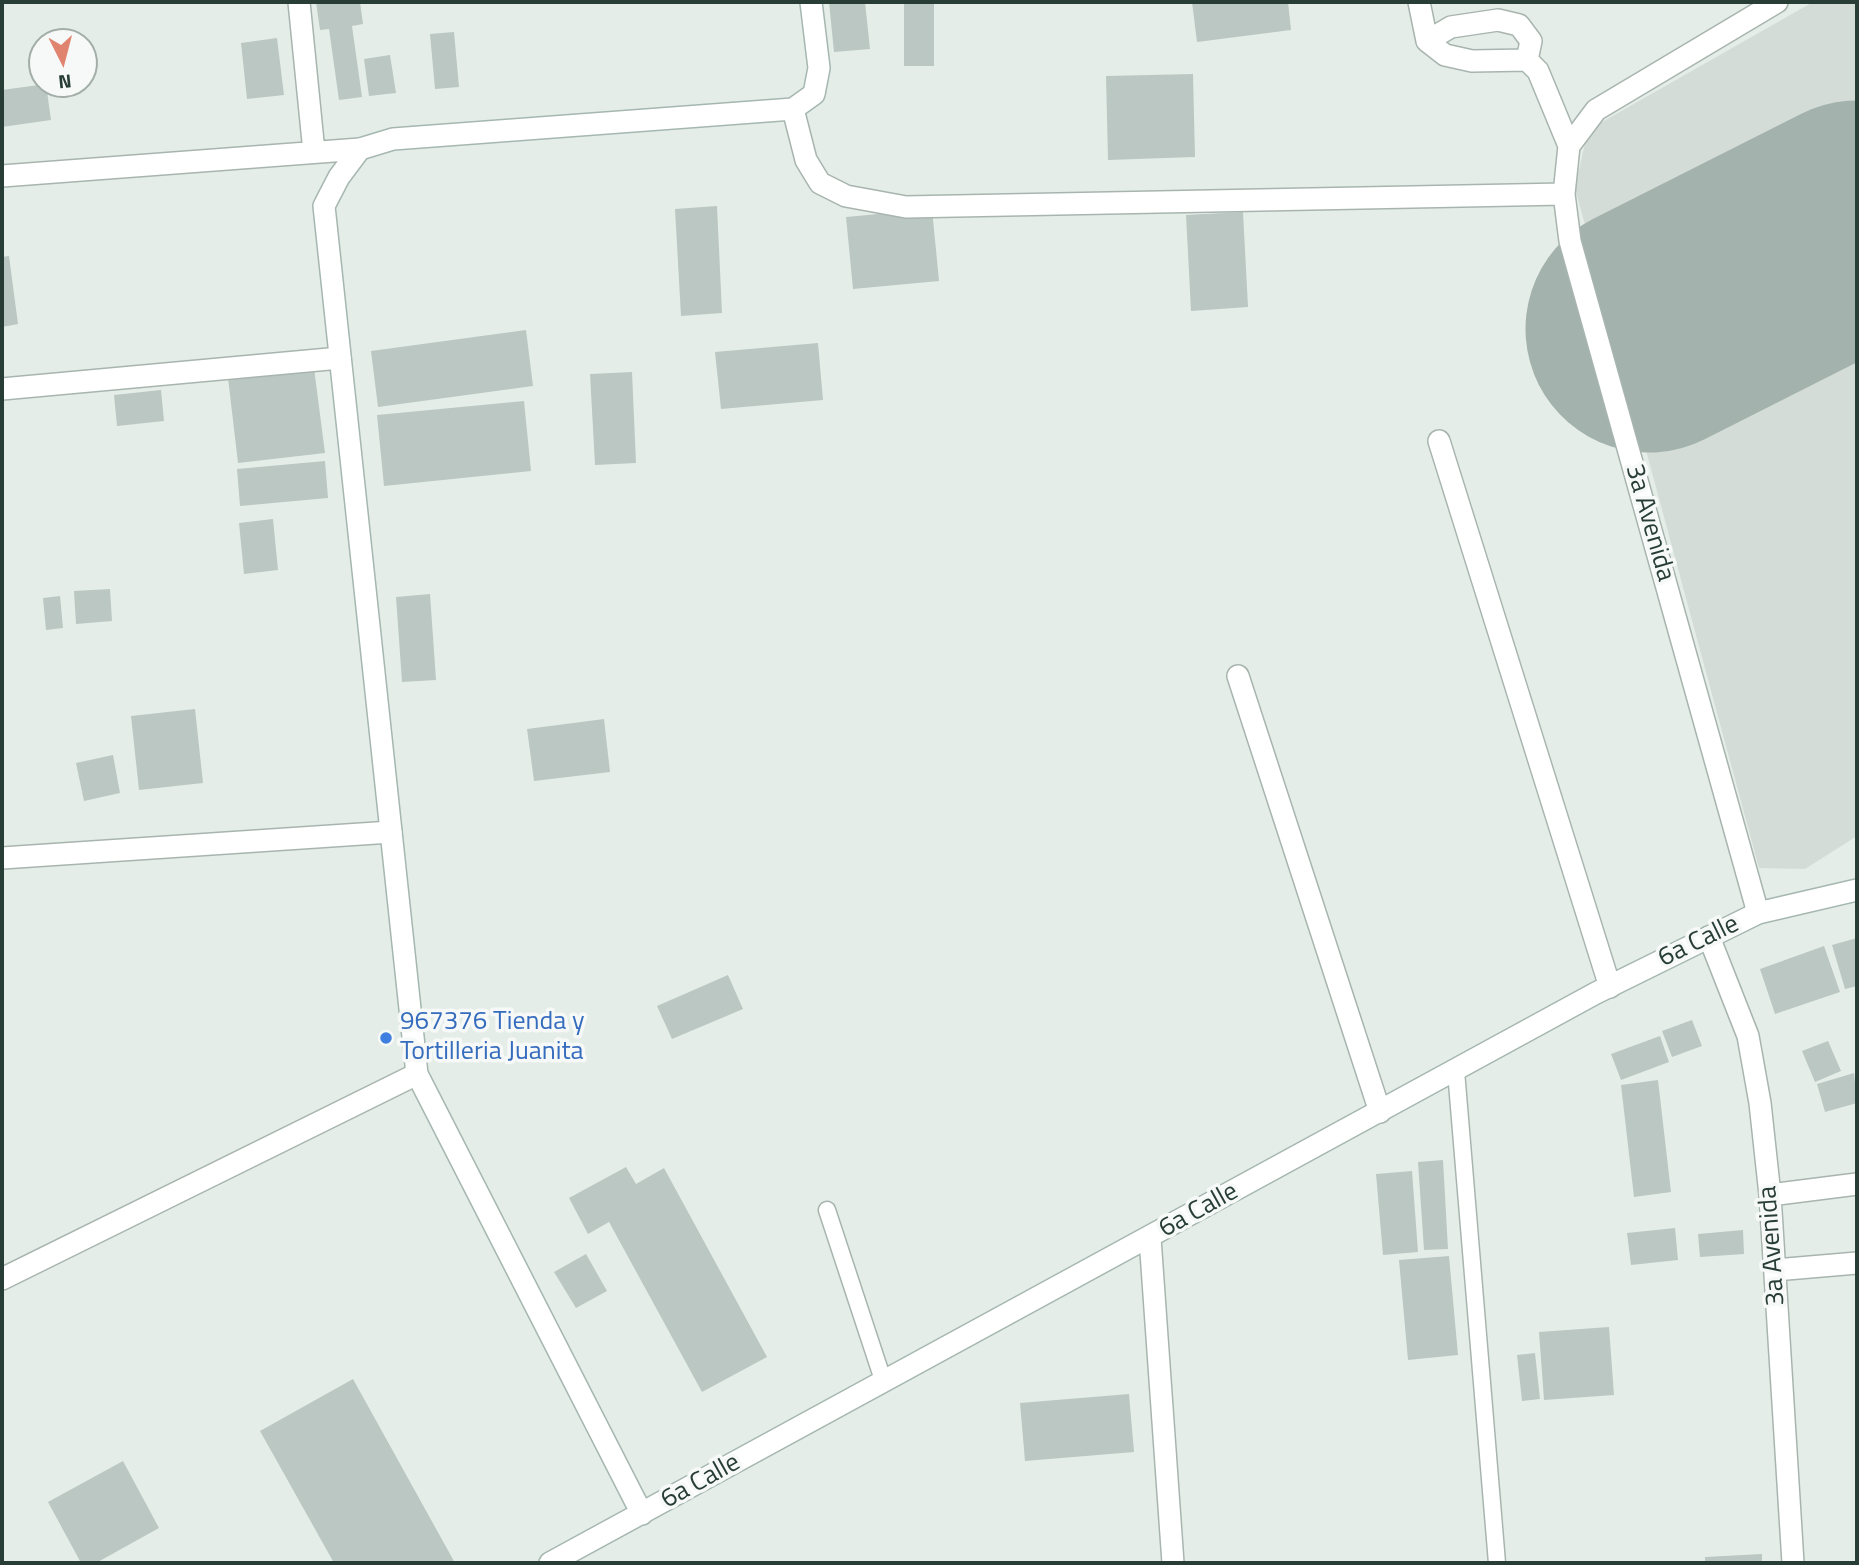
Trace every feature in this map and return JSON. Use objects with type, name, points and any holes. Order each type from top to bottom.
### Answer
[{"type":"street","points":[[299,2],[314,152]]},
{"type":"street","points":[[2,176],[360,149],[393,139],[793,109],[814,94],[817,81],[819,68],[811,2]]},
{"type":"street","points":[[1419,2],[1427,41],[1445,55],[1472,61],[1527,60],[1538,71],[1574,138],[1596,110],[1767,5]]},
{"type":"street","points":[[1427,41],[1451,27],[1498,20],[1519,25],[1531,41],[1527,60]]},
{"type":"street","points":[[793,109],[806,160],[820,183],[846,196],[906,207],[1564,194]]},
{"type":"street","name":"3a Avenida","points":[[1574,138],[1564,194],[1570,241],[1758,913]]},
{"type":"street","points":[[360,149],[339,177],[324,206],[417,1074],[642,1514]]},
{"type":"street","points":[[2,389],[340,358]]},
{"type":"street","points":[[1439,441],[1610,987]]},
{"type":"street","points":[[1238,676],[1380,1112]]},
{"type":"street","points":[[2,858],[391,832]]},
{"type":"street","name":"6a Calle","points":[[550,1563],[1610,987],[1758,913],[1847,893],[1857,882]]},
{"type":"street","name":"3a Avenida","points":[[1709,937],[1753,1053],[1770,1195],[1793,1563]]},
{"type":"street","points":[[2,1279],[417,1074]]},
{"type":"street","points":[[1770,1195],[1857,1184]]},
{"type":"street","points":[[1150,1238],[1173,1563]]},
{"type":"street","points":[[1775,1270],[1857,1263]]},
{"type":"lane","points":[[1456,1071],[1497,1563]]},
{"type":"lane","points":[[827,1210],[884,1383]]},
{"type":"shaded area","points":[[1813,2],[1857,2],[1857,836],[1805,869],[1759,868],[1575,188],[1588,130]]},
{"type":"building","points":[[316,2],[360,2],[363,24],[352,26],[362,97],[339,100],[329,29],[320,30]]},
{"type":"building","points":[[829,2],[865,2],[870,49],[834,52]]},
{"type":"building","points":[[904,2],[934,2],[934,66],[904,66]]},
{"type":"building","points":[[1192,2],[1288,2],[1291,30],[1197,42]]},
{"type":"building","points":[[454,32],[459,87],[435,89],[430,34]]},
{"type":"building","points":[[277,38],[284,95],[247,99],[241,43]]},
{"type":"building","points":[[390,55],[396,93],[369,96],[364,59]]},
{"type":"building","points":[[1193,74],[1195,157],[1108,160],[1106,76]]},
{"type":"building","points":[[28,86],[28,98],[48,98],[51,120],[2,127],[2,90]]},
{"type":"building","points":[[717,206],[722,313],[681,316],[675,209]]},
{"type":"building","points":[[932,209],[939,281],[853,289],[846,217]]},
{"type":"building","points":[[1243,212],[1248,307],[1191,311],[1186,215]]},
{"type":"building","points":[[9,256],[18,324],[2,327],[2,257]]},
{"type":"building","points":[[526,330],[533,386],[378,407],[371,351]]},
{"type":"building","points":[[818,343],[823,400],[721,409],[715,352]]},
{"type":"building","points":[[314,368],[325,453],[238,463],[228,378]]},
{"type":"building","points":[[632,372],[636,463],[595,465],[590,374]]},
{"type":"building","points":[[161,390],[164,421],[117,426],[114,395]]},
{"type":"building","points":[[524,401],[531,471],[384,486],[377,415]]},
{"type":"building","points":[[325,461],[328,498],[240,506],[237,469]]},
{"type":"building","points":[[273,519],[278,570],[244,574],[239,523]]},
{"type":"building","points":[[110,589],[112,621],[76,624],[74,591]]},
{"type":"building","points":[[430,594],[436,680],[402,682],[396,597]]},
{"type":"building","points":[[60,596],[63,628],[46,630],[43,598]]},
{"type":"building","points":[[195,709],[203,783],[139,790],[131,716]]},
{"type":"building","points":[[604,719],[610,772],[534,781],[527,729]]},
{"type":"building","points":[[113,755],[120,793],[84,801],[76,763]]},
{"type":"building","points":[[1857,938],[1857,986],[1845,989],[1832,945]]},
{"type":"building","points":[[1824,946],[1840,992],[1775,1014],[1760,969]]},
{"type":"building","points":[[728,975],[743,1009],[672,1039],[657,1006]]},
{"type":"building","points":[[1692,1020],[1702,1046],[1672,1057],[1662,1031]]},
{"type":"building","points":[[1660,1036],[1669,1062],[1621,1080],[1611,1054]]},
{"type":"building","points":[[1828,1041],[1841,1071],[1815,1082],[1802,1051]]},
{"type":"building","points":[[1854,1073],[1857,1103],[1825,1112],[1817,1084]]},
{"type":"building","points":[[1658,1080],[1671,1192],[1634,1197],[1621,1085]]},
{"type":"building","points":[[1443,1160],[1448,1249],[1424,1250],[1418,1162]]},
{"type":"building","points":[[626,1167],[636,1184],[664,1168],[767,1357],[702,1392],[609,1222],[588,1234],[569,1198]]},
{"type":"building","points":[[1412,1171],[1418,1252],[1383,1255],[1376,1174]]},
{"type":"building","points":[[1675,1228],[1678,1260],[1631,1265],[1627,1233]]},
{"type":"building","points":[[1743,1230],[1744,1254],[1700,1257],[1698,1234]]},
{"type":"building","points":[[586,1254],[607,1291],[576,1308],[554,1272]]},
{"type":"building","points":[[1449,1256],[1458,1355],[1408,1360],[1399,1260]]},
{"type":"building","points":[[1609,1327],[1614,1395],[1544,1400],[1539,1332]]},
{"type":"building","points":[[1535,1353],[1540,1399],[1522,1401],[1517,1355]]},
{"type":"building","points":[[353,1379],[455,1563],[334,1563],[260,1431]]},
{"type":"building","points":[[1129,1394],[1134,1452],[1025,1461],[1020,1403]]},
{"type":"building","points":[[123,1461],[159,1528],[96,1563],[81,1563],[48,1502]]},
{"type":"building","points":[[1762,1554],[1762,1563],[1705,1563],[1705,1557]]},
{"type":"runway","points":[[1649,329],[1857,224]]},
{"type":"place","name":"967376 Tienda y Tortilleria Juanita","points":[[386,1038]]}]
